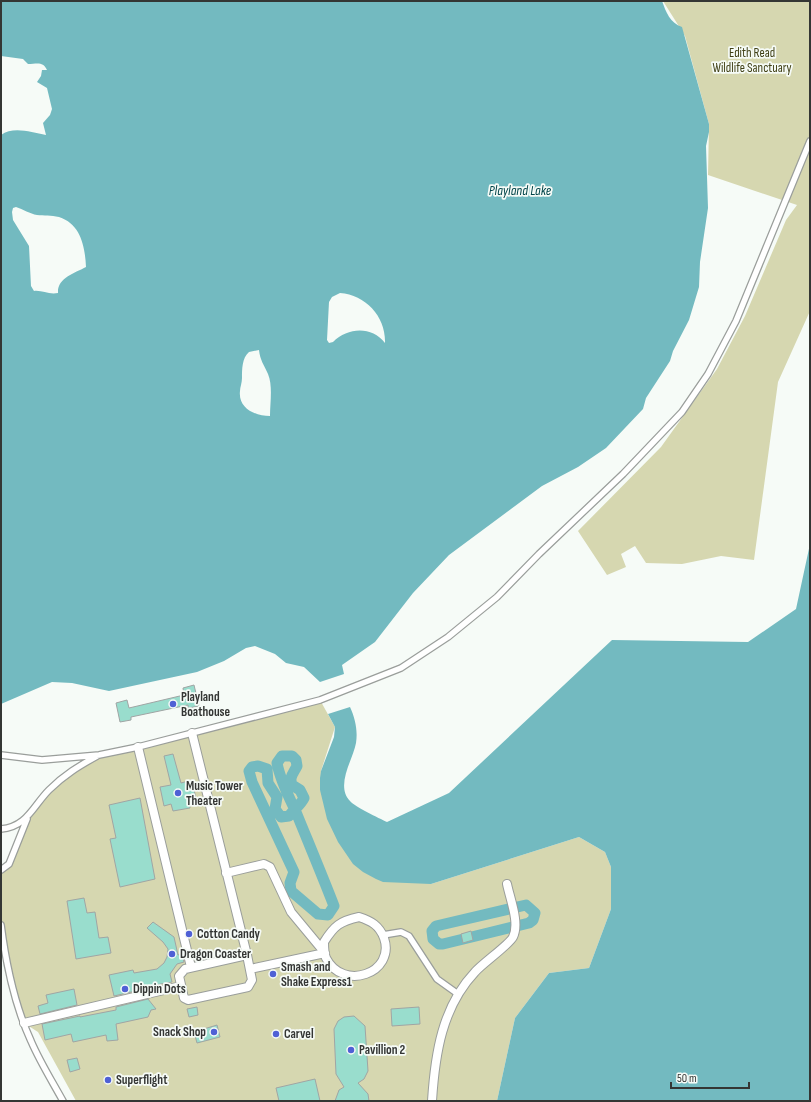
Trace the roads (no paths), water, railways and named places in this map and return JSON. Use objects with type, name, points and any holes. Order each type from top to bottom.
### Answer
[{"type":"street","points":[[192,733],[247,955],[252,980],[248,987],[188,1000],[184,998],[179,976],[185,969],[247,955]]},
{"type":"street","points":[[138,747],[191,967]]},
{"type":"street","points":[[226,872],[264,864],[270,867],[291,912],[325,953],[334,968],[346,976],[370,972],[382,962],[387,946],[383,935],[372,921],[359,917],[344,920],[332,930],[324,942],[325,953]]},
{"type":"street","points":[[432,1101],[434,1064],[444,1021],[458,994],[474,973],[513,939],[516,928],[507,884]]},
{"type":"street","points":[[250,969],[325,953]]},
{"type":"street","points":[[24,1023],[181,986]]},
{"type":"lane","points":[[1,755],[42,760],[99,755],[138,747],[320,700],[401,668],[448,637],[497,597],[539,554],[623,474],[682,412],[703,381],[736,321],[810,141]]},
{"type":"lane","points":[[1,829],[10,829],[19,825],[49,790],[74,769],[99,755]]},
{"type":"lane","points":[[1,870],[9,864],[28,815]]},
{"type":"lane","points":[[1,925],[12,985],[24,1023],[42,1064],[63,1101]]},
{"type":"lane","points":[[383,935],[401,932],[409,936],[437,979],[458,994]]},
{"type":"water","name":"Playland Lake","points":[[1,1],[662,1],[671,20],[682,27],[709,124],[706,146],[708,208],[700,262],[699,287],[689,320],[673,351],[670,361],[646,398],[643,409],[606,448],[578,467],[542,486],[449,555],[413,593],[375,642],[342,665],[344,674],[320,682],[304,667],[286,663],[275,654],[255,646],[246,648],[224,661],[197,672],[109,691],[72,683],[52,682],[1,704],[1,135],[6,132],[17,130],[46,135],[43,123],[50,115],[52,109],[47,88],[37,82],[41,76],[42,70],[47,70],[44,65],[28,64],[23,59],[1,56]],"holes":[[[16,207],[34,214],[56,216],[66,220],[77,231],[80,237],[83,244],[86,267],[72,274],[60,283],[58,293],[34,291],[31,286],[29,246],[13,220],[12,212],[13,208]],[[340,293],[349,295],[358,298],[373,309],[382,324],[385,343],[380,337],[367,331],[360,330],[346,333],[329,343],[327,340],[329,302],[332,297]],[[259,350],[261,360],[270,379],[270,416],[253,413],[245,406],[240,397],[243,364],[245,357],[249,352]]]},
{"type":"water","points":[[810,544],[810,1101],[497,1101],[515,1018],[549,973],[589,968],[611,909],[611,867],[605,852],[579,837],[431,884],[383,882],[376,879],[363,872],[353,864],[338,842],[327,819],[320,790],[320,778],[321,771],[334,737],[335,727],[328,714],[350,707],[356,724],[356,743],[346,772],[344,788],[346,795],[350,801],[357,806],[387,822],[449,793],[612,640],[748,642],[796,609]]},
{"type":"waterway","points":[[252,782],[249,771],[252,767],[258,766],[267,769],[268,783],[277,797],[275,809],[281,817],[289,816],[293,811],[295,809],[301,803],[304,798],[300,790],[292,785],[291,782],[297,766],[296,760],[292,756],[282,756],[277,763],[278,769],[282,782],[288,794],[290,800],[293,806],[296,812],[334,906],[328,915],[318,914],[291,891],[290,883],[294,872],[252,782]]},
{"type":"waterway","points":[[526,905],[535,913],[533,920],[529,923],[443,944],[439,944],[433,939],[432,931],[436,926],[526,905]]},
{"type":"place","name":"Playland Boathouse","points":[[173,704]]},
{"type":"place","name":"Music Tower Theater","points":[[178,793]]},
{"type":"place","name":"Cotton Candy","points":[[189,934]]},
{"type":"place","name":"Dragon Coaster","points":[[172,954]]},
{"type":"place","name":"Smash and Shake Express1","points":[[273,974]]},
{"type":"place","name":"Dippin Dots","points":[[125,989]]},
{"type":"place","name":"Snack Shop","points":[[214,1032]]},
{"type":"place","name":"Carvel","points":[[276,1034]]},
{"type":"place","name":"Pavillion 2","points":[[351,1050]]},
{"type":"place","name":"Superflight","points":[[108,1080]]},
{"type":"park label","name":"Edith Read Wildlife Sanctuary","points":[[752,60]]}]
